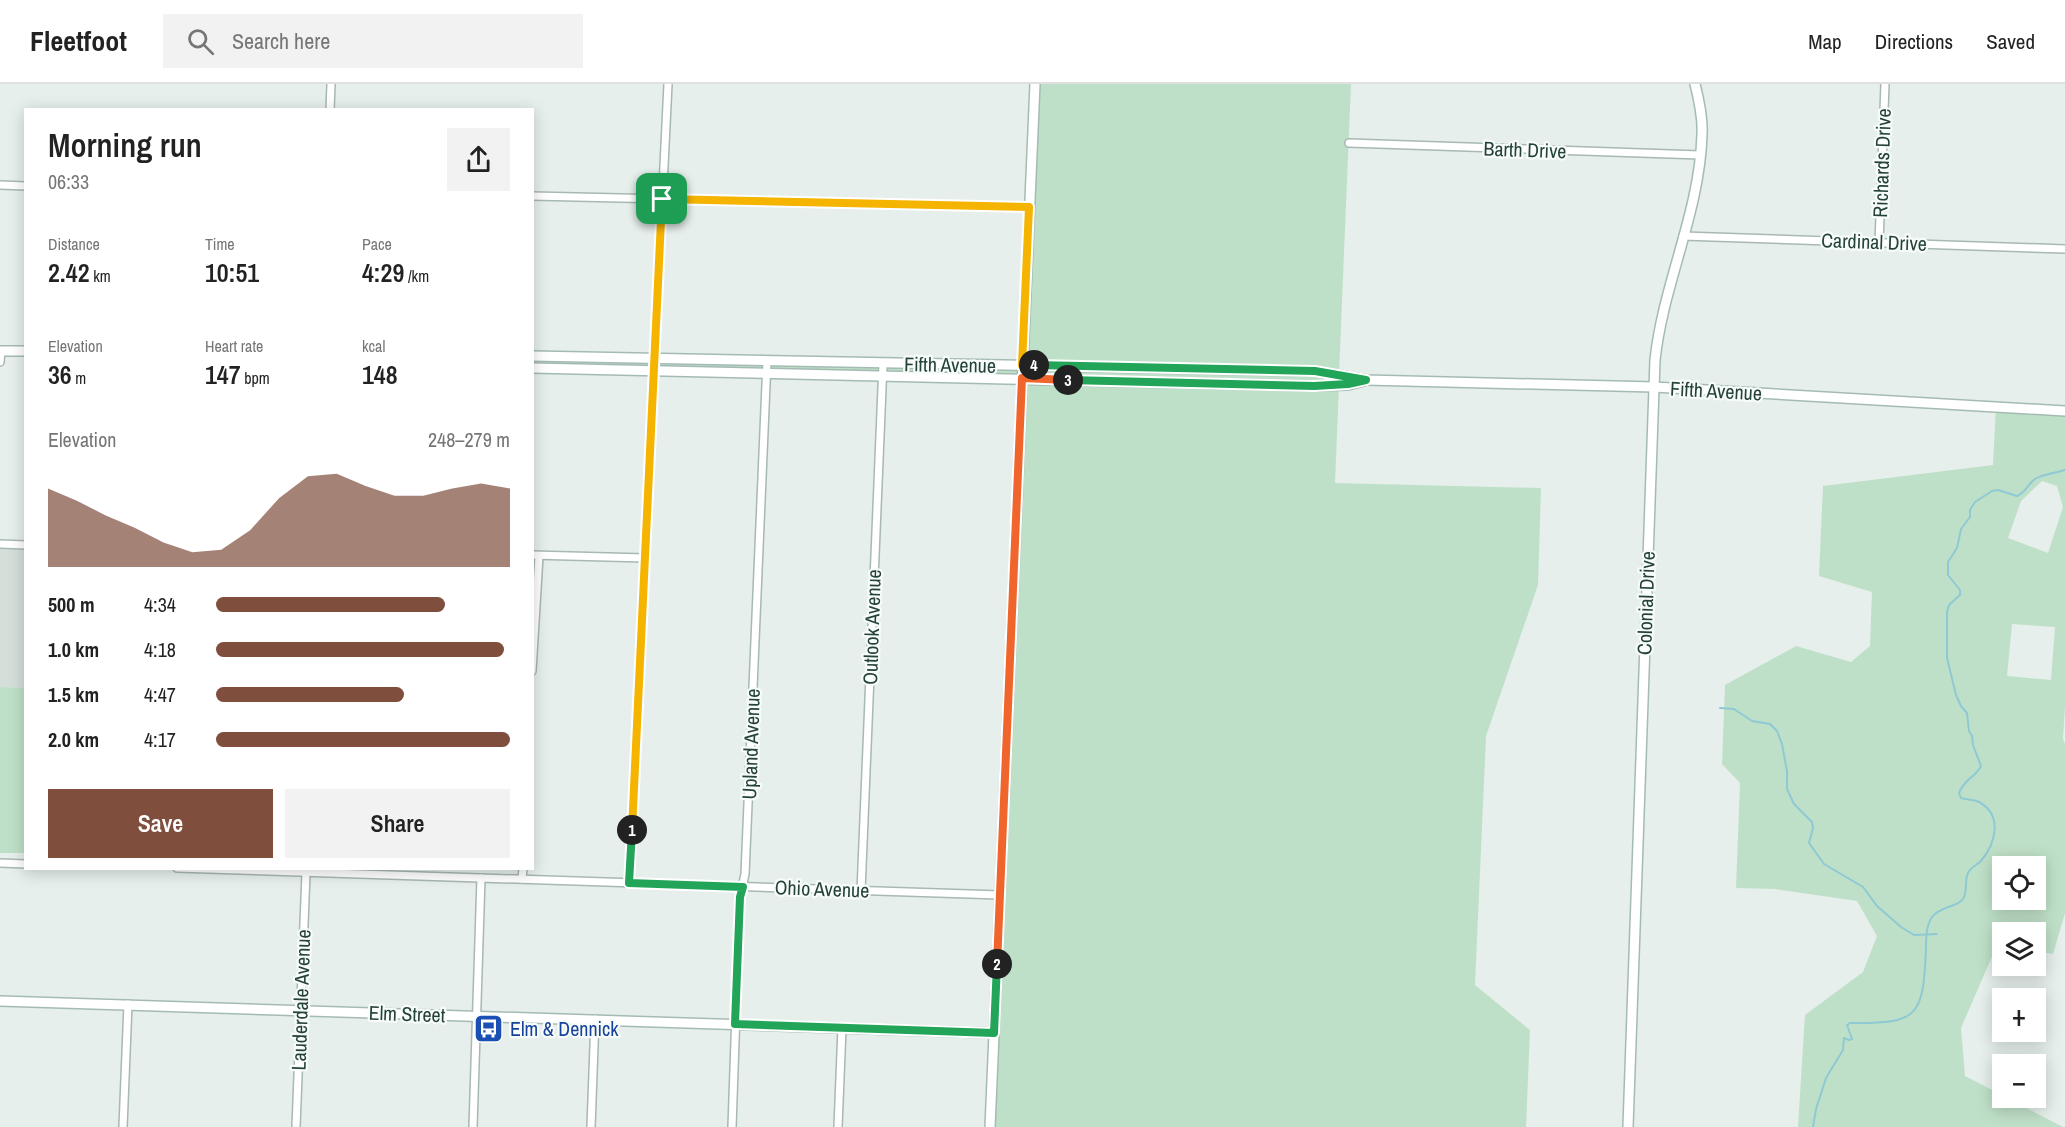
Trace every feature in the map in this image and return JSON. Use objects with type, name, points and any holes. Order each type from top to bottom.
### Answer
[{"type":"street","points":[[330,108],[331,84]]},
{"type":"street","points":[[629,883],[668,84]]},
{"type":"street","points":[[990,1127],[1035,84]]},
{"type":"street","name":"Colonial Drive","points":[[1628,1127],[1656,343],[1698,178],[1702,126],[1695,84]]},
{"type":"street","name":"Richards Drive","points":[[1879,243],[1885,84]]},
{"type":"street","name":"Barth Drive","points":[[1349,143],[1700,155]]},
{"type":"street","points":[[0,185],[24,186]]},
{"type":"street","points":[[534,196],[1029,207]]},
{"type":"street","name":"Cardinal Drive","points":[[1683,236],[2065,249]]},
{"type":"street","points":[[0,362],[0,351],[24,351]]},
{"type":"street","name":"Fifth Avenue","points":[[534,356],[1315,371],[1366,380],[1654,387],[2065,411]]},
{"type":"street","name":"Upland Avenue","points":[[732,1127],[740,897],[746,874],[767,361]]},
{"type":"street","name":"Outlook Avenue","points":[[861,891],[883,364]]},
{"type":"street","name":"Fifth Avenue","points":[[534,368],[1314,386],[1348,384],[1366,380]]},
{"type":"street","points":[[0,544],[24,545]]},
{"type":"street","points":[[534,614],[536,556],[645,558]]},
{"type":"street","points":[[0,863],[24,864]]},
{"type":"street","name":"Ohio Avenue","points":[[229,870],[306,873],[410,872],[481,878],[1000,895]]},
{"type":"street","points":[[522,879],[523,870]]},
{"type":"street","name":"Lauderdale Avenue","points":[[296,1127],[306,873]]},
{"type":"street","points":[[473,1127],[481,878]]},
{"type":"street","name":"Elm Street","points":[[0,1001],[994,1033]]},
{"type":"street","points":[[123,1127],[128,1004]]},
{"type":"street","points":[[591,1127],[595,1019]]},
{"type":"street","points":[[838,1127],[842,1028]]},
{"type":"shaded area","points":[[0,544],[24,545],[24,688],[0,687]]},
{"type":"green space","points":[[1035,84],[1351,84],[1339,374],[1366,380],[1339,385],[1335,483],[1541,488],[1538,585],[1486,736],[1475,985],[1530,1030],[1526,1127],[990,1127],[1022,379],[534,368],[534,356],[1022,365]]},
{"type":"green space","points":[[1996,406],[2065,411],[2063,739],[2065,744],[2065,913],[2053,954],[2046,953],[2046,922],[1992,922],[1992,957],[1961,1028],[1965,1076],[1992,1090],[1992,1108],[2026,1108],[2063,1127],[1798,1127],[1805,1015],[1863,972],[1877,936],[1857,901],[1775,889],[1736,888],[1740,783],[1722,764],[1725,685],[1796,646],[1851,662],[1870,646],[1872,592],[1819,576],[1823,486],[1993,465]],"holes":[[[2042,481],[2057,486],[2063,507],[2048,553],[2008,538],[2021,501]],[[2012,624],[2055,627],[2051,680],[2007,676]]]},
{"type":"green space","points":[[0,687],[24,688],[24,853],[0,853]]},
{"type":"waterway","points":[[1813,1127],[1826,1078],[1843,1050],[1844,1038],[1852,1039],[1847,1025],[1904,1018],[1919,1002],[1923,989],[1927,932],[1930,921],[1935,913],[1961,902],[1968,873],[1986,854],[1995,830],[1992,814],[1987,808],[1977,801],[1961,798],[1959,793],[1964,784],[1981,766],[1969,731],[1967,713],[1956,695],[1947,658],[1947,612],[1949,605],[1960,595],[1960,590],[1948,575],[1948,562],[1957,548],[1961,529],[1970,517],[1970,510],[1975,502],[1992,491],[1998,490],[2017,496],[2035,479],[2065,470]]},
{"type":"waterway","points":[[1720,708],[1734,709],[1752,721],[1770,724],[1777,731],[1787,771],[1787,789],[1794,804],[1812,822],[1813,828],[1809,843],[1824,864],[1863,887],[1877,906],[1901,927],[1914,935],[1937,934]]},
{"type":"place","name":"Elm & Dennick","points":[[489,1029]]},
{"type":"route","points":[[662,199],[1029,207],[1022,365],[1315,371],[1366,380],[1348,384],[1314,386],[1022,378],[994,1033],[735,1024],[740,897],[743,887],[629,883],[662,199]]}]
